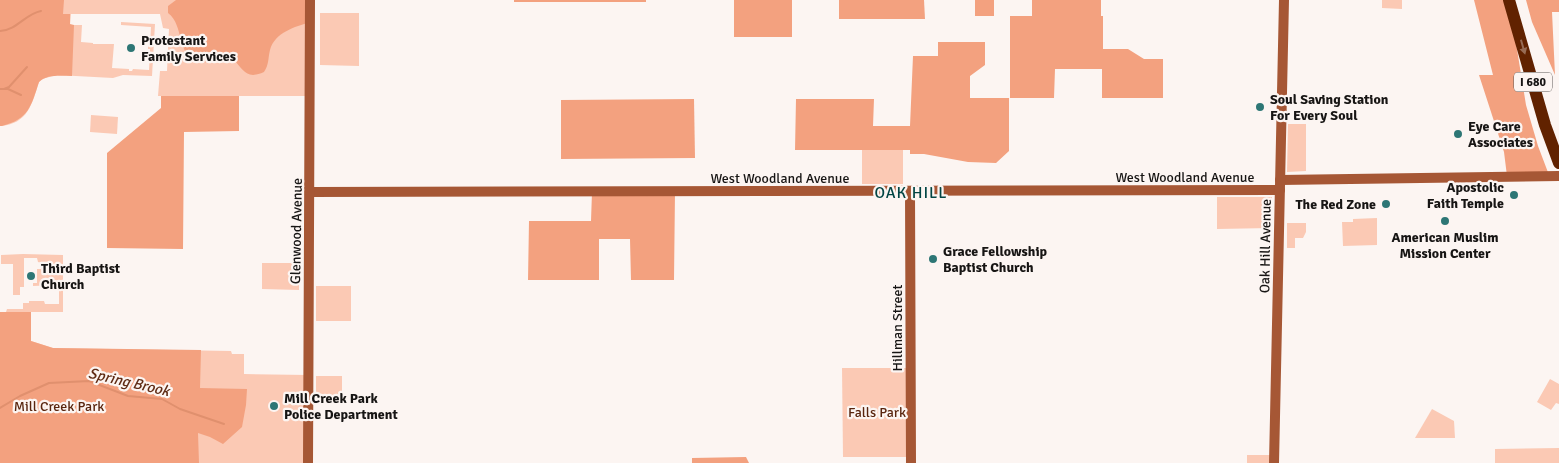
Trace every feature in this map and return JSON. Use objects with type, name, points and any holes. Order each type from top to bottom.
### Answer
[{"type":"highway","name":"I 680","points":[[1509,0],[1545,125],[1559,163]]},
{"type":"street","name":"Glenwood Avenue","points":[[308,463],[310,0]]},
{"type":"street","name":"Oak Hill Avenue","points":[[1274,463],[1284,0]]},
{"type":"street","name":"West Woodland Avenue","points":[[310,192],[910,192],[1280,185],[1559,176]]},
{"type":"street","name":"Hillman Street","points":[[910,192],[910,463]]},
{"type":"green space","points":[[0,0],[310,0],[311,96],[158,96],[160,71],[167,71],[169,29],[163,28],[160,14],[71,14],[70,25],[82,25],[81,42],[114,44],[112,68],[129,69],[129,71],[133,69],[149,70],[150,49],[148,49],[148,46],[150,46],[151,27],[121,25],[121,22],[155,24],[152,76],[123,75],[113,78],[57,75],[42,79],[39,82],[31,105],[23,117],[17,121],[0,126]]},
{"type":"green space","points":[[0,0],[64,0],[63,14],[70,14],[70,24],[74,25],[72,76],[54,76],[42,79],[28,110],[18,120],[2,126],[0,126]]},
{"type":"green space","points":[[176,0],[310,0],[310,22],[286,31],[276,39],[270,50],[267,67],[264,72],[253,75],[246,73],[233,59],[221,59],[203,63],[191,58],[183,46],[177,25],[168,13],[168,6]]},
{"type":"green space","points":[[514,0],[646,0],[646,2],[514,2]]},
{"type":"green space","points":[[734,0],[792,0],[792,37],[734,37]]},
{"type":"green space","points":[[839,0],[924,0],[925,19],[839,19]]},
{"type":"green space","points":[[975,0],[994,0],[994,16],[975,16]]},
{"type":"green space","points":[[1032,0],[1101,0],[1103,49],[1128,49],[1144,59],[1163,59],[1163,98],[1102,98],[1102,69],[1055,69],[1054,98],[1010,98],[1010,16],[1032,16]]},
{"type":"green space","points":[[1382,0],[1402,0],[1402,9],[1382,8]]},
{"type":"green space","points":[[1474,0],[1509,0],[1526,105],[1549,175],[1507,176],[1504,152],[1479,75],[1493,75]]},
{"type":"green space","points":[[1526,0],[1559,0],[1559,12],[1552,12],[1555,75],[1532,22]]},
{"type":"green space","points":[[320,13],[359,13],[359,66],[320,65]]},
{"type":"green space","points":[[938,42],[985,42],[985,65],[970,76],[970,98],[1009,98],[1009,151],[996,163],[968,162],[924,154],[910,154],[910,150],[795,150],[796,99],[874,99],[873,126],[910,126],[913,56],[938,56]]},
{"type":"green space","points":[[161,96],[239,96],[239,131],[184,132],[183,249],[107,248],[107,153],[161,108]]},
{"type":"green space","points":[[694,99],[695,158],[561,159],[561,100]]},
{"type":"green space","points":[[91,115],[118,117],[117,134],[90,132]]},
{"type":"green space","points":[[1288,124],[1306,124],[1306,171],[1287,172]]},
{"type":"green space","points":[[862,150],[903,150],[903,184],[862,184]]},
{"type":"green space","points":[[592,192],[675,192],[674,280],[631,280],[630,239],[599,239],[599,280],[528,280],[529,221],[591,221]]},
{"type":"green space","points":[[1217,197],[1272,197],[1271,228],[1217,229]]},
{"type":"green space","points":[[1377,218],[1377,245],[1343,246],[1342,222],[1353,222],[1353,219]]},
{"type":"green space","points":[[1287,223],[1306,223],[1306,232],[1303,238],[1295,238],[1295,248],[1287,248]]},
{"type":"green space","name":"Mill Creek Park","points":[[1,255],[63,255],[63,312],[31,312],[31,341],[53,348],[231,351],[232,354],[244,354],[244,374],[308,375],[308,463],[0,463],[0,312],[6,312],[7,309],[23,309],[23,303],[29,303],[29,301],[59,304],[59,285],[33,286],[33,283],[37,283],[37,269],[41,269],[41,263],[38,262],[37,258],[24,258],[24,287],[20,287],[20,295],[13,295],[13,264],[1,264]]},
{"type":"green space","points":[[262,263],[299,263],[299,290],[262,289]]},
{"type":"green space","points":[[316,286],[351,286],[351,321],[316,321]]},
{"type":"green space","name":"Mill Creek Park","points":[[0,312],[31,312],[31,341],[53,348],[201,350],[200,388],[247,389],[242,427],[223,444],[198,433],[199,463],[0,463]]},
{"type":"green space","name":"Falls Park","points":[[842,368],[910,368],[910,457],[843,457]]},
{"type":"green space","points":[[316,376],[342,376],[342,398],[316,398]]},
{"type":"green space","points":[[1550,379],[1559,384],[1559,404],[1556,403],[1551,410],[1537,402]]},
{"type":"green space","points":[[1432,409],[1454,421],[1455,438],[1415,438]]},
{"type":"green space","points":[[1559,448],[1559,463],[1495,463],[1495,449]]},
{"type":"green space","points":[[1247,455],[1274,455],[1274,463],[1247,463]]},
{"type":"green space","points":[[746,457],[749,463],[692,463],[692,458]]},
{"type":"waterway","points":[[0,31],[11,28],[30,15],[41,11]]},
{"type":"waterway","points":[[4,89],[9,87],[27,67]]},
{"type":"waterway","points":[[0,89],[8,89],[21,95]]},
{"type":"waterway","name":"Spring Brook","points":[[0,408],[20,396],[49,383],[89,381],[128,396],[162,399],[180,409],[224,424]]},
{"type":"place","name":"Protestant Family Services","points":[[131,48]]},
{"type":"place","name":"Soul Saving Station For Every Soul","points":[[1260,107]]},
{"type":"place","name":"Eye Care Associates","points":[[1458,134]]},
{"type":"place","name":"Apostolic Faith Temple","points":[[1514,195]]},
{"type":"place","name":"The Red Zone","points":[[1386,204]]},
{"type":"place","name":"American Muslim Mission Center","points":[[1445,221]]},
{"type":"place","name":"Grace Fellowship Baptist Church","points":[[933,259]]},
{"type":"place","name":"Third Baptist Church","points":[[31,276]]},
{"type":"place","name":"Mill Creek Park Police Department","points":[[274,406]]},
{"type":"district","name":"OAK HILL","points":[[911,192]]}]
